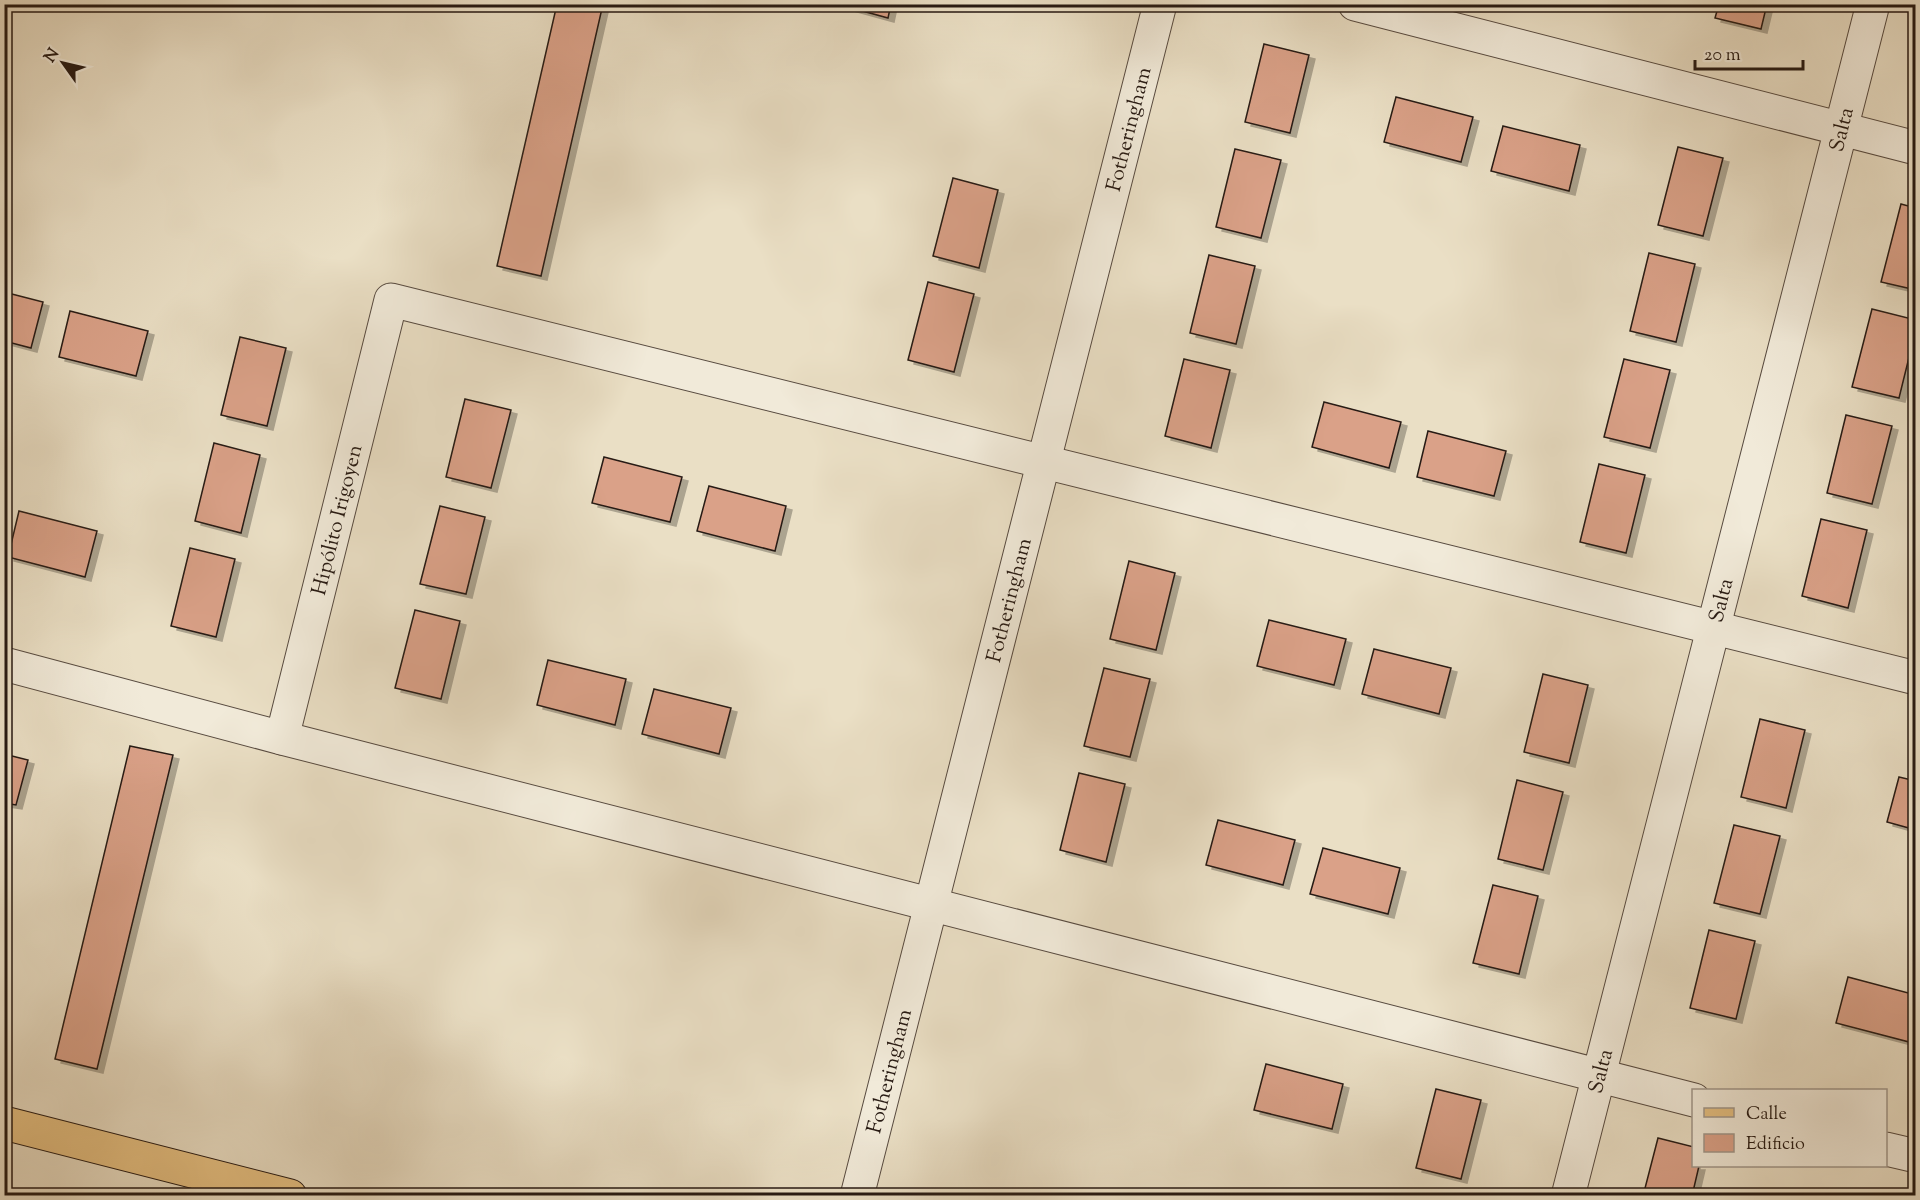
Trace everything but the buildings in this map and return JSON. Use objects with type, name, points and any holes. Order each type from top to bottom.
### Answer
[{"type":"main road","points":[[4,1123],[290,1196]]},
{"type":"street","name":"Fotheringham","points":[[857,1196],[1160,4]]},
{"type":"street","points":[[1354,4],[1916,148]]},
{"type":"street","name":"Salta","points":[[1568,1196],[1873,4]]},
{"type":"street","name":"Hipólito Irigoyen","points":[[282,738],[391,300],[1044,462]]},
{"type":"street","points":[[1044,462],[1916,678]]},
{"type":"street","points":[[4,664],[282,738],[1692,1099]]},
{"type":"street","points":[[1887,1149],[1916,1156]]}]
